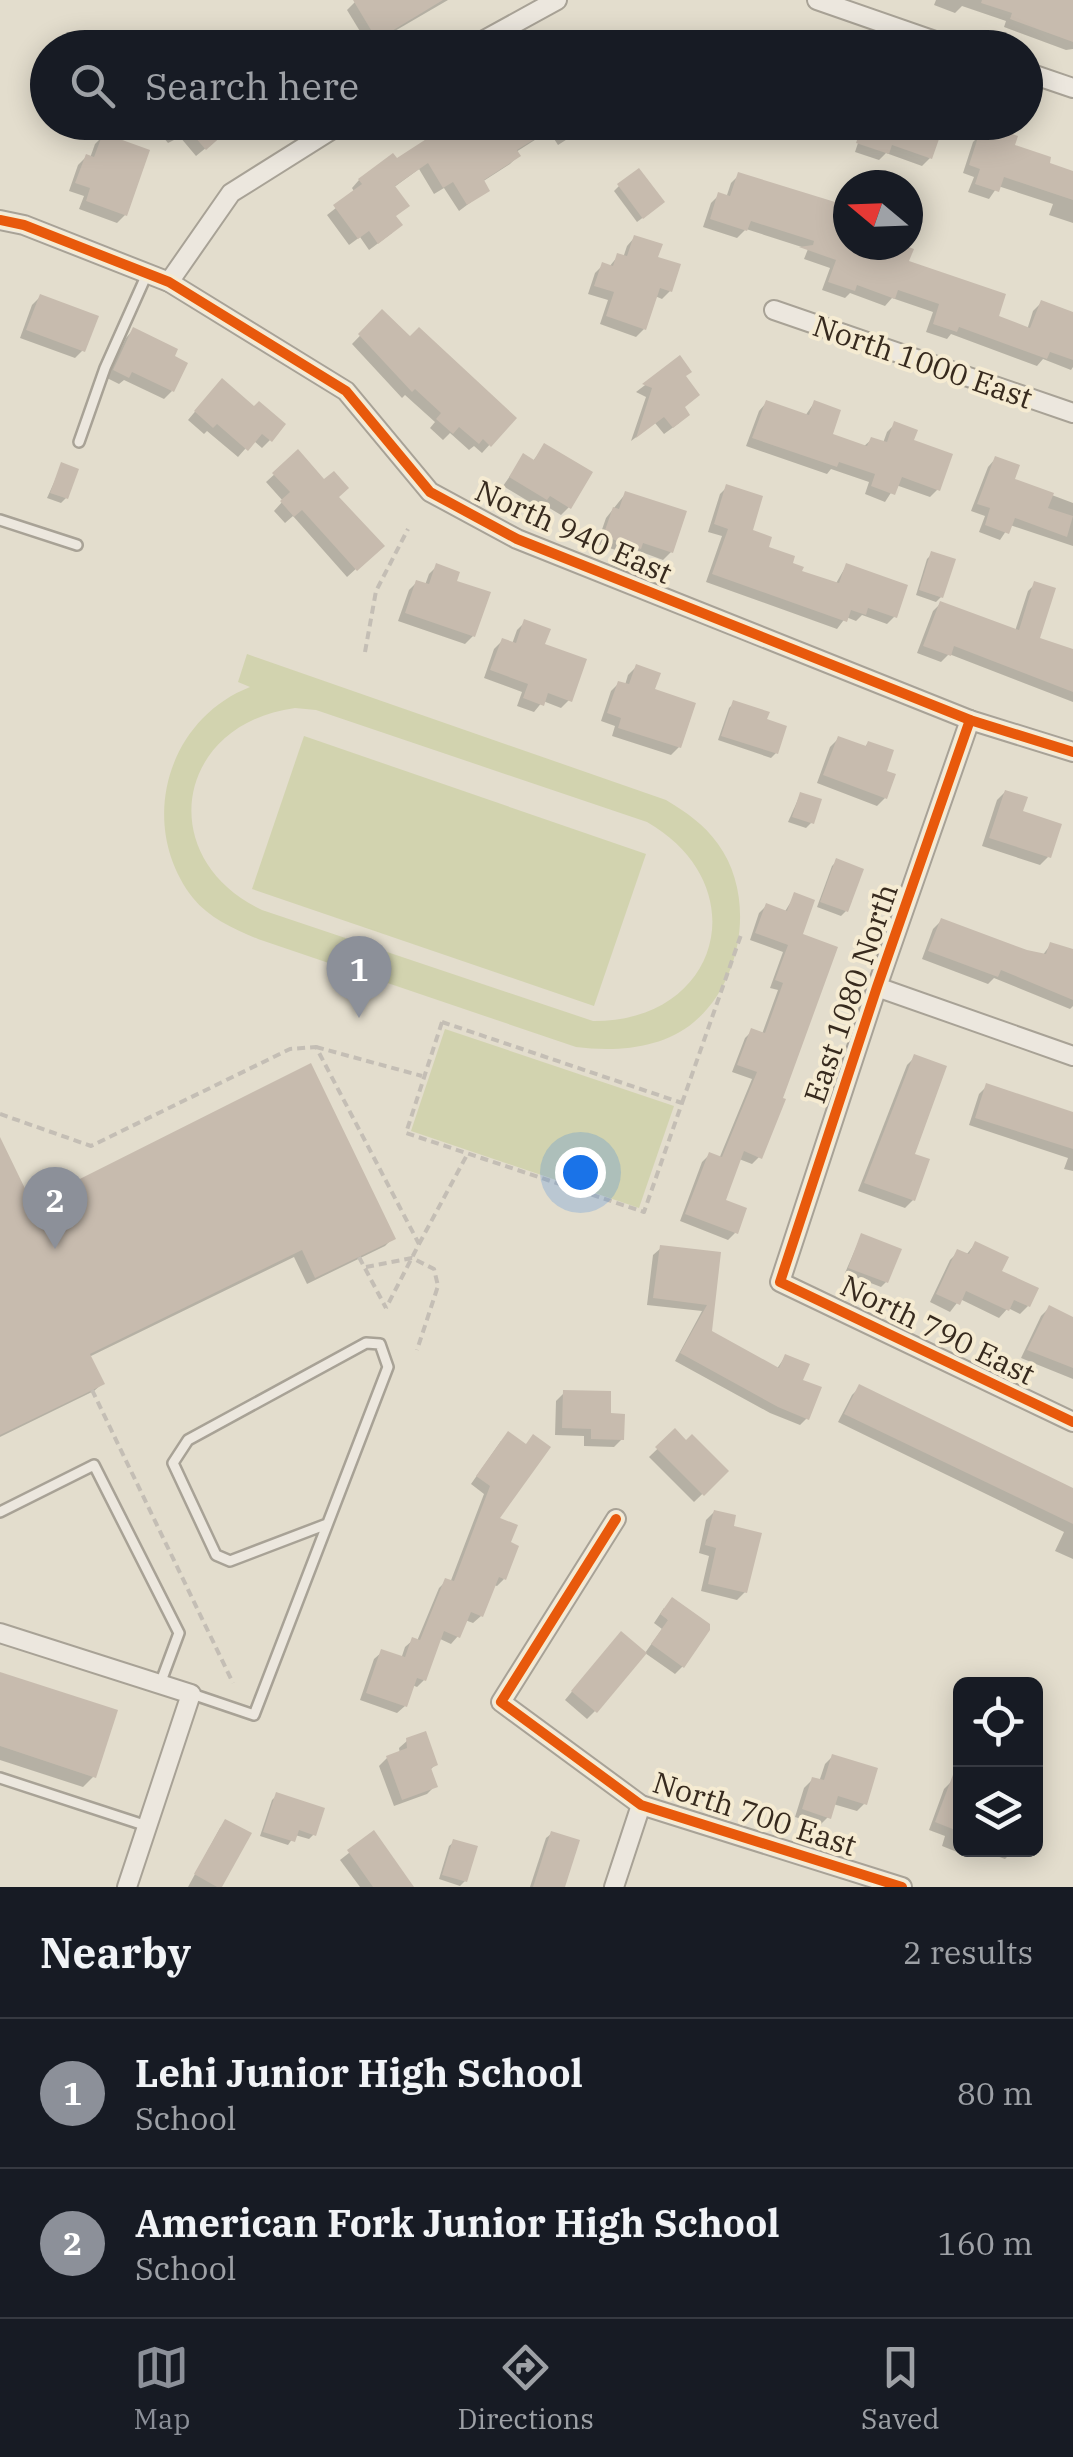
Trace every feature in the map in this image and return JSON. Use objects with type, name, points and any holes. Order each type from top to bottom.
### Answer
[{"type":"street","points":[[502,30],[556,0]]},
{"type":"street","points":[[817,0],[903,30]]},
{"type":"street","points":[[1043,78],[1073,88]]},
{"type":"street","points":[[169,282],[231,193],[315,140]]},
{"type":"street","name":"North 940 East","points":[[0,220],[24,225],[169,282],[346,392],[430,492],[517,540],[970,720],[1073,752]]},
{"type":"street","name":"North 1000 East","points":[[774,310],[1073,413]]},
{"type":"street","name":"East 1080 North","points":[[780,1282],[970,720]]},
{"type":"street","points":[[877,987],[1073,1056]]},
{"type":"street","name":"North 790 East","points":[[780,1282],[1073,1422]]},
{"type":"street","name":"North 700 East","points":[[616,1520],[501,1702],[642,1805],[902,1887]]},
{"type":"street","points":[[0,1633],[191,1694],[126,1887]]},
{"type":"street","points":[[614,1887],[642,1805]]},
{"type":"lane","points":[[79,442],[105,368],[148,274]]},
{"type":"lane","points":[[0,520],[77,545]]},
{"type":"lane","points":[[191,1694],[254,1715],[388,1367],[380,1344],[366,1343],[188,1440],[173,1463],[216,1556],[230,1560],[327,1524]]},
{"type":"lane","points":[[0,1512],[94,1466],[179,1634],[160,1684]]},
{"type":"lane","points":[[0,1778],[147,1826]]},
{"type":"path","points":[[365,652],[376,592],[408,529]]},
{"type":"path","points":[[682,1103],[442,1022],[406,1133],[644,1212],[742,932]]},
{"type":"path","points":[[0,1114],[91,1146],[290,1049],[316,1047],[424,1077]]},
{"type":"path","points":[[316,1047],[419,1244]]},
{"type":"path","points":[[359,1256],[386,1308],[468,1153]]},
{"type":"path","points":[[366,1268],[412,1258],[434,1269],[438,1286],[417,1350]]},
{"type":"path","points":[[92,1390],[233,1683]]},
{"type":"green space","points":[[247,654],[666,800],[681,810],[718,844],[737,888],[739,937],[724,984],[711,1005],[681,1031],[653,1043],[607,1049],[576,1047],[258,939],[214,917],[193,898],[176,870],[166,839],[164,808],[169,778],[180,749],[198,724],[221,703],[250,687],[238,682]],"holes":[[[295,708],[316,710],[647,822],[682,849],[703,880],[712,913],[709,946],[695,975],[671,999],[637,1015],[593,1021],[262,910],[227,887],[204,859],[193,827],[193,796],[203,765],[224,739],[255,719]]]},
{"type":"green space","points":[[304,736],[646,854],[594,1006],[252,889]]},
{"type":"green space","points":[[445,1029],[674,1106],[639,1208],[411,1131]]},
{"type":"building","points":[[353,0],[443,0],[394,30],[371,30]]},
{"type":"building","points":[[1073,0],[1073,42],[1010,19],[1012,13],[981,3]]},
{"type":"building","points":[[100,140],[122,140],[150,150],[127,216],[86,201],[90,188],[75,183],[86,154],[94,157]]},
{"type":"building","points":[[197,140],[217,140],[206,150]]},
{"type":"building","points":[[425,140],[533,140],[517,150],[521,156],[484,180],[490,191],[467,205],[453,182],[443,188],[428,163],[395,186],[410,206],[396,216],[403,225],[378,244],[369,231],[358,239],[333,205],[362,184],[358,179],[393,153],[397,158]]},
{"type":"building","points":[[939,140],[932,159],[892,145],[889,154],[856,143]]},
{"type":"building","points":[[977,140],[1017,140],[1015,145],[1051,157],[1050,163],[1073,171],[1073,200],[1004,177],[999,192],[975,184],[980,169],[969,165]]},
{"type":"building","points":[[639,168],[665,202],[643,219],[617,184]]},
{"type":"building","points":[[738,172],[833,201],[833,259],[799,247],[813,245],[814,241],[751,221],[747,231],[710,219],[718,192],[730,196]]},
{"type":"building","points":[[634,235],[663,244],[658,257],[681,264],[672,292],[660,288],[646,330],[606,316],[614,292],[594,286],[602,262],[613,266],[617,253],[627,256]]},
{"type":"building","points":[[836,260],[909,260],[1006,294],[999,316],[1030,328],[1041,300],[1073,312],[1073,360],[1050,352],[1047,359],[959,327],[957,332],[933,324],[939,304],[898,290],[895,299],[857,285],[855,291],[828,282]]},
{"type":"building","points":[[40,294],[99,316],[85,352],[26,330]]},
{"type":"building","points":[[382,309],[410,336],[419,327],[517,418],[491,447],[483,439],[479,444],[459,427],[453,434],[436,419],[441,413],[415,389],[412,392],[358,334]]},
{"type":"building","points":[[133,327],[178,349],[175,356],[188,363],[174,392],[132,372],[129,378],[113,370]]},
{"type":"building","points":[[680,355],[692,372],[686,376],[700,395],[685,407],[690,415],[673,428],[664,417],[636,438],[652,388],[642,384]]},
{"type":"building","points":[[222,378],[254,406],[259,401],[286,424],[272,442],[262,434],[248,451],[217,424],[213,428],[194,411]]},
{"type":"building","points":[[766,400],[809,415],[814,400],[841,410],[833,434],[867,446],[871,437],[887,442],[894,421],[918,430],[914,440],[953,454],[940,491],[902,477],[895,495],[871,486],[875,474],[839,462],[837,467],[752,438]]},
{"type":"building","points":[[544,443],[593,472],[571,509],[550,496],[547,500],[509,477],[523,453],[534,460]]},
{"type":"building","points":[[298,449],[324,479],[334,471],[349,488],[339,497],[385,546],[357,571],[302,510],[294,517],[280,501],[290,492],[272,473]]},
{"type":"building","points":[[995,456],[1020,465],[1015,479],[1054,493],[1048,508],[1073,516],[1067,537],[1015,518],[1009,534],[985,525],[990,508],[977,504]]},
{"type":"building","points":[[61,462],[79,469],[68,499],[50,493]]},
{"type":"building","points":[[726,484],[763,496],[753,530],[772,537],[769,547],[795,556],[793,563],[804,567],[802,571],[839,583],[846,563],[908,585],[897,618],[868,608],[866,615],[851,610],[847,622],[712,574],[728,529],[714,524]]},
{"type":"building","points":[[625,491],[687,511],[673,553],[643,543],[641,549],[603,536],[613,507],[619,509]]},
{"type":"building","points":[[931,551],[956,559],[943,598],[919,590]]},
{"type":"building","points":[[436,563],[460,572],[457,581],[491,592],[475,637],[405,613],[416,580],[429,584]]},
{"type":"building","points":[[1034,581],[1056,588],[1040,638],[1073,649],[1073,692],[954,646],[951,656],[923,646],[940,601],[1019,630]]},
{"type":"building","points":[[524,619],[551,629],[545,644],[587,659],[572,702],[548,693],[544,706],[523,698],[528,684],[490,670],[502,638],[516,643]]},
{"type":"building","points":[[636,664],[661,673],[655,689],[696,703],[681,748],[618,728],[621,718],[607,713],[618,681],[629,684]]},
{"type":"building","points":[[733,700],[770,712],[767,719],[787,726],[778,754],[721,736]]},
{"type":"building","points":[[838,736],[894,750],[887,771],[896,774],[887,799],[823,775]]},
{"type":"building","points":[[1005,790],[1028,797],[1023,811],[1062,824],[1051,858],[989,838]]},
{"type":"building","points":[[800,792],[822,799],[814,824],[792,817]]},
{"type":"building","points":[[836,858],[864,869],[848,912],[820,902]]},
{"type":"building","points":[[794,892],[815,900],[803,934],[838,947],[762,1159],[744,1151],[726,1200],[747,1208],[738,1234],[685,1214],[709,1152],[722,1157],[757,1072],[737,1065],[751,1028],[765,1033],[783,983],[775,980],[788,945],[755,933],[766,903],[787,911]]},
{"type":"building","points":[[941,918],[1027,950],[1046,954],[1050,942],[1073,949],[1073,1000],[1001,970],[998,977],[928,951]]},
{"type":"building","points":[[914,1054],[947,1066],[915,1154],[930,1159],[915,1201],[864,1183]]},
{"type":"building","points":[[311,1063],[396,1239],[315,1278],[302,1250],[90,1354],[105,1384],[0,1435],[0,1137],[32,1203]]},
{"type":"building","points":[[986,1083],[1073,1112],[1073,1149],[975,1118]]},
{"type":"building","points":[[861,1233],[902,1249],[888,1283],[848,1268]]},
{"type":"building","points":[[975,1241],[1009,1257],[1002,1271],[1039,1288],[1030,1307],[1014,1300],[1009,1311],[966,1291],[960,1305],[936,1294],[957,1249],[969,1254]]},
{"type":"building","points":[[660,1245],[721,1252],[712,1331],[779,1368],[785,1354],[810,1364],[803,1380],[822,1387],[809,1420],[680,1353],[707,1305],[653,1298]]},
{"type":"building","points":[[1049,1305],[1073,1317],[1073,1368],[1027,1350]]},
{"type":"building","points":[[859,1384],[1073,1488],[1073,1524],[844,1414]]},
{"type":"building","points":[[563,1390],[611,1391],[611,1413],[625,1414],[624,1440],[591,1439],[591,1429],[562,1428]]},
{"type":"building","points":[[675,1428],[686,1440],[692,1434],[729,1471],[704,1496],[655,1447]]},
{"type":"building","points":[[508,1431],[526,1444],[533,1434],[551,1447],[500,1518],[518,1525],[511,1542],[519,1546],[506,1580],[499,1577],[483,1617],[471,1612],[460,1638],[444,1631],[426,1681],[417,1678],[407,1707],[366,1693],[381,1649],[405,1657],[412,1637],[420,1640],[445,1578],[454,1581],[490,1486],[476,1476]]},
{"type":"building","points":[[714,1510],[736,1515],[734,1526],[762,1533],[747,1593],[708,1584],[716,1548],[705,1545]]},
{"type":"building","points":[[672,1597],[710,1624],[710,1630],[684,1668],[651,1644],[668,1620],[660,1614]]},
{"type":"building","points":[[621,1631],[647,1653],[597,1713],[571,1691]]},
{"type":"building","points":[[0,1672],[118,1710],[96,1778],[0,1746]]},
{"type":"building","points":[[426,1731],[438,1765],[431,1768],[438,1787],[402,1800],[386,1756],[407,1748],[406,1738]]},
{"type":"building","points":[[832,1754],[878,1768],[867,1805],[838,1796],[831,1819],[802,1809],[812,1777],[824,1780]]},
{"type":"building","points":[[953,1775],[953,1829],[935,1822]]},
{"type":"building","points":[[276,1792],[325,1808],[316,1836],[299,1830],[295,1842],[263,1832]]},
{"type":"building","points":[[225,1819],[252,1833],[222,1887],[217,1887],[194,1874]]},
{"type":"building","points":[[374,1830],[414,1887],[373,1887],[347,1850]]},
{"type":"building","points":[[551,1831],[580,1840],[565,1887],[533,1887]]},
{"type":"building","points":[[453,1839],[478,1846],[467,1882],[442,1875]]},
{"type":"cycle path","points":[[0,220],[24,225],[169,282],[346,391],[430,492],[517,539],[970,720],[1073,752]]},
{"type":"cycle path","points":[[970,720],[780,1282],[1073,1422]]},
{"type":"cycle path","points":[[616,1519],[501,1702],[641,1805],[902,1887]]},
{"type":"place","name":"Lehi Junior High School","points":[[359,1018]]},
{"type":"place","name":"American Fork Junior High School","points":[[55,1249]]}]
